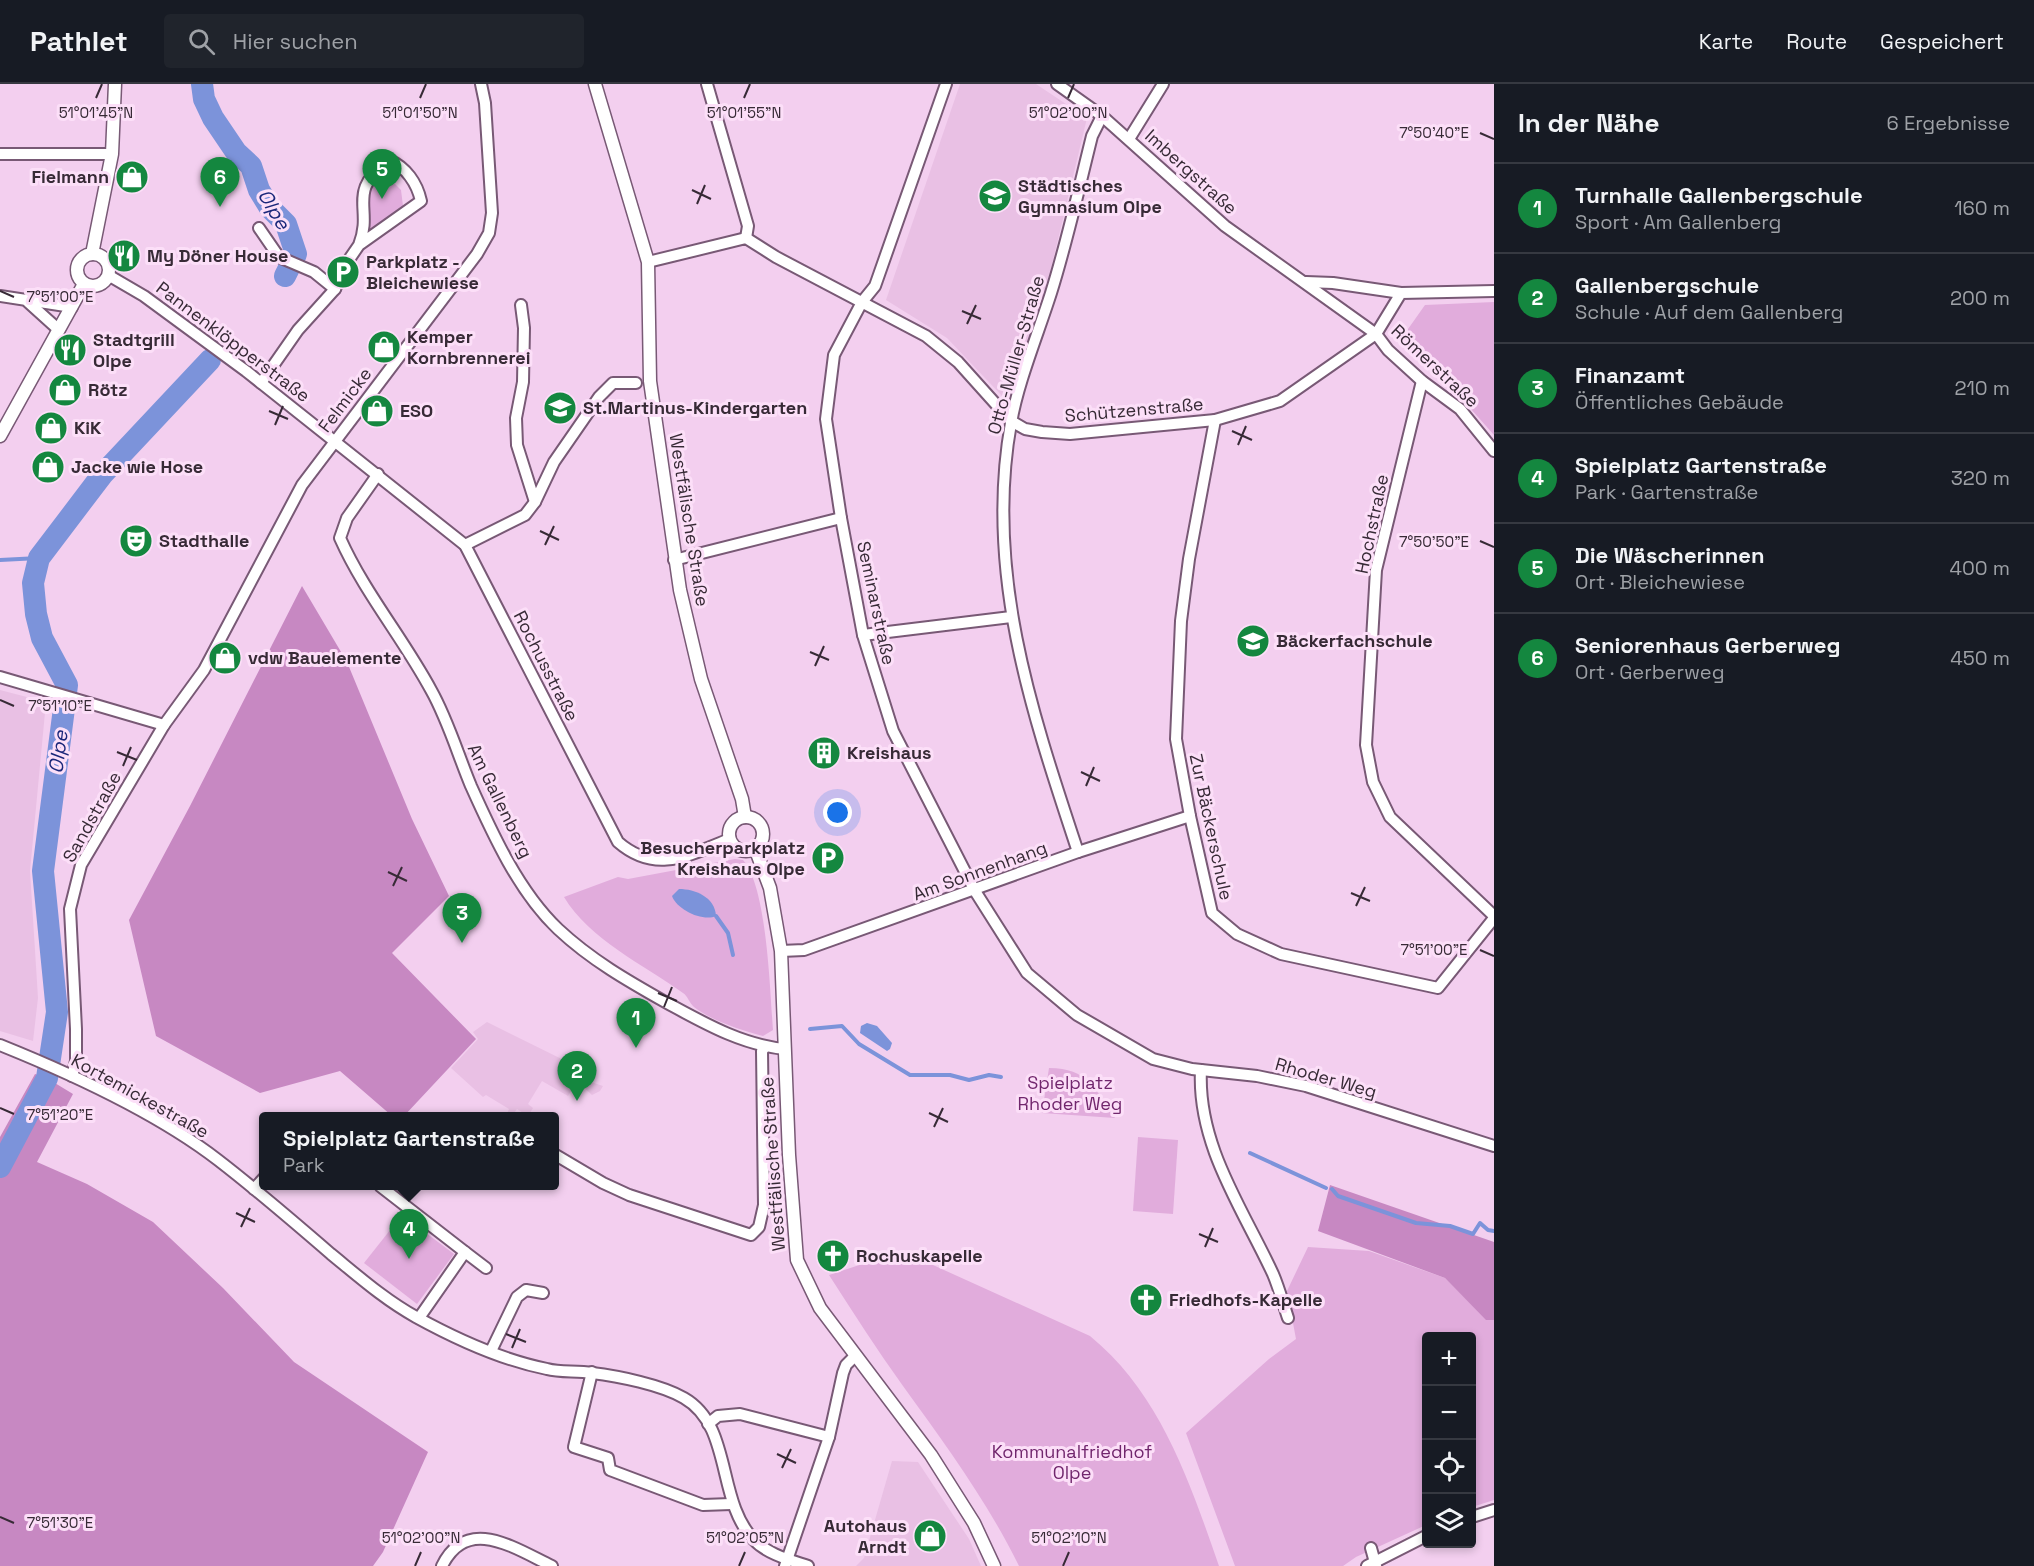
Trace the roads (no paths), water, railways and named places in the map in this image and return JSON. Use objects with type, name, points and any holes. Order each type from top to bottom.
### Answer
[{"type":"street","points":[[92,254],[112,154],[115,84]]},
{"type":"street","name":"Felmicke","points":[[164,725],[204,670],[302,485],[477,254],[489,233],[492,213],[482,84]]},
{"type":"street","name":"Westfälische Straße","points":[[595,84],[648,262],[650,381],[674,560],[701,679],[742,799],[745,817]]},
{"type":"street","points":[[707,84],[748,226],[746,238]]},
{"type":"street","name":"Seminarstraße","points":[[946,84],[875,286],[862,302],[834,355],[826,419],[841,518],[863,635],[893,731],[975,891],[1027,973],[1077,1015],[1145,1055]]},
{"type":"street","name":"Imbergstraße","points":[[1057,84],[1129,139],[1225,226],[1376,334]]},
{"type":"street","points":[[1129,139],[1163,84]]},
{"type":"street","name":"Otto-Müller-Straße","points":[[1078,852],[1025,686],[1011,617],[1005,556],[1004,496],[1011,422],[1052,290],[1092,136],[1101,116]]},
{"type":"street","points":[[0,154],[112,154]]},
{"type":"street","points":[[261,383],[298,330],[335,289],[348,261],[359,245],[363,237],[363,189],[373,172],[389,160],[399,164],[418,187],[421,201],[359,245]]},
{"type":"street","points":[[259,228],[279,257],[317,274],[335,289]]},
{"type":"street","points":[[648,262],[746,238],[776,257],[926,336],[958,362],[1011,422]]},
{"type":"street","points":[[92,254],[103,257],[107,261],[108,275],[100,285],[84,284],[77,274],[81,259],[92,254]]},
{"type":"street","name":"Pannenklöpperstraße","points":[[108,275],[144,296],[335,440]]},
{"type":"street","points":[[1306,282],[1333,283],[1401,293],[1494,291]]},
{"type":"street","points":[[0,436],[84,284]]},
{"type":"street","points":[[1376,334],[1401,293]]},
{"type":"street","points":[[0,296],[72,307]]},
{"type":"street","points":[[25,300],[59,330]]},
{"type":"street","points":[[521,305],[524,328],[523,372],[516,418],[517,445],[536,502]]},
{"type":"street","name":"Schützenstraße","points":[[1011,422],[1025,429],[1070,434],[1215,420],[1280,401],[1376,334]]},
{"type":"street","name":"Römerstraße","points":[[1376,334],[1388,350],[1422,381],[1460,409],[1494,451]]},
{"type":"street","name":"Hochstraße","points":[[1422,381],[1376,570],[1366,745],[1373,783],[1390,817],[1494,917]]},
{"type":"street","points":[[465,545],[525,515],[536,502],[554,462],[599,397],[613,383],[636,383]]},
{"type":"street","name":"Zur Bäckerschule","points":[[1215,420],[1189,559],[1181,621],[1176,739],[1190,816],[1212,913],[1237,934],[1281,954],[1438,988],[1494,917]]},
{"type":"street","name":"Rochusstraße","points":[[335,440],[465,545],[618,842],[629,852],[651,861],[696,852],[730,839]]},
{"type":"street","name":"Am Gallenberg","points":[[378,474],[347,518],[340,538],[358,574],[432,691],[472,787],[506,859],[556,928],[587,954],[622,978],[724,1033],[765,1047],[785,1049]]},
{"type":"street","points":[[674,560],[841,518]]},
{"type":"street","points":[[863,635],[1011,617]]},
{"type":"street","points":[[0,677],[164,725]]},
{"type":"street","name":"Sandstraße","points":[[72,1076],[76,1061],[76,1029],[70,909],[76,882],[90,849],[164,725]]},
{"type":"street","name":"Am Sonnenhang","points":[[781,951],[804,950],[975,891],[1078,852],[1190,816]]},
{"type":"street","points":[[745,817],[758,821],[763,830],[762,842],[755,848],[742,850],[730,839],[731,826],[745,817]]},
{"type":"street","name":"Westfälische Straße","points":[[755,848],[770,888],[781,951],[789,1155],[797,1260],[820,1308],[931,1455],[977,1528],[994,1566]]},
{"type":"street","name":"Kortemickestraße","points":[[0,1045],[72,1076],[172,1129],[254,1189],[374,1289],[419,1318],[491,1352],[549,1370],[592,1372],[643,1383],[684,1398],[700,1411],[708,1424]]},
{"type":"street","points":[[559,1156],[629,1195],[751,1235],[759,1227],[764,1205],[761,1085],[762,1051],[765,1047]]},
{"type":"street","name":"Rhoder Weg","points":[[1145,1055],[1177,1067],[1257,1076],[1306,1086],[1494,1146]]},
{"type":"street","points":[[1201,1070],[1204,1107],[1216,1160],[1274,1276],[1288,1318]]},
{"type":"street","points":[[254,1189],[259,1184]]},
{"type":"street","points":[[386,1190],[486,1268]]},
{"type":"street","points":[[419,1318],[465,1252]]},
{"type":"street","points":[[491,1352],[517,1297],[526,1290],[543,1293]]},
{"type":"street","points":[[785,1562],[829,1437],[843,1373],[855,1356]]},
{"type":"street","points":[[592,1372],[574,1447],[608,1458],[610,1470],[703,1505],[731,1504]]},
{"type":"street","points":[[808,1566],[785,1562],[754,1541],[731,1504],[715,1439],[708,1424],[718,1416],[740,1414],[829,1437]]},
{"type":"street","points":[[1476,1516],[1494,1510]]},
{"type":"street","points":[[442,1566],[450,1551],[466,1539],[482,1538],[511,1547],[552,1566]]},
{"type":"street","points":[[1371,1548],[1373,1564],[1422,1538]]},
{"type":"water","points":[[679,889],[703,895],[712,904],[716,916],[698,916],[679,906],[672,896]]},
{"type":"water","points":[[867,1023],[877,1026],[892,1043],[890,1049],[887,1051],[860,1033],[861,1026]]},
{"type":"waterway","name":"Olpe","points":[[202,84],[204,99],[213,118],[236,152],[251,166],[259,190],[270,208],[286,224],[296,254],[285,276]]},
{"type":"waterway","name":"Olpe","points":[[0,1167],[47,1078],[57,1012],[43,871],[67,685],[42,638],[36,614],[33,583],[39,558],[102,475],[210,360]]},
{"type":"waterway","points":[[0,560],[39,558]]},
{"type":"waterway","points":[[716,916],[728,933],[733,955]]},
{"type":"waterway","points":[[810,1029],[842,1026],[859,1044],[910,1075],[950,1075],[969,1080],[989,1075],[1001,1077]]},
{"type":"waterway","points":[[1250,1153],[1326,1188]]},
{"type":"waterway","points":[[1332,1189],[1338,1196],[1416,1223],[1450,1226],[1473,1234],[1480,1223],[1488,1230],[1494,1231]]},
{"type":"place","name":"Fielmann","points":[[132,177]]},
{"type":"place","name":"Städtisches Gymnasium Olpe","points":[[995,196]]},
{"type":"place","name":"Die Wäscherinnen","points":[[382,199]]},
{"type":"place","name":"Seniorenhaus Gerberweg","points":[[220,207]]},
{"type":"place","name":"My Döner House","points":[[124,256]]},
{"type":"place","name":"Parkplatz - Bleichewiese","points":[[343,272]]},
{"type":"place","name":"Kemper Kornbrennerei","points":[[384,347]]},
{"type":"place","name":"Stadtgrill Olpe","points":[[70,350]]},
{"type":"place","name":"Rötz","points":[[65,390]]},
{"type":"place","name":"St.Martinus-Kindergarten","points":[[560,408]]},
{"type":"place","name":"ESO","points":[[377,411]]},
{"type":"place","name":"KiK","points":[[51,428]]},
{"type":"place","name":"Jacke wie Hose","points":[[48,467]]},
{"type":"place","name":"Stadthalle","points":[[136,541]]},
{"type":"place","name":"Bäckerfachschule","points":[[1253,641]]},
{"type":"place","name":"vdw Bauelemente","points":[[225,658]]},
{"type":"place","name":"Kreishaus","points":[[824,753]]},
{"type":"place","name":"Besucherparkplatz Kreishaus Olpe","points":[[828,858]]},
{"type":"place","name":"Finanzamt","points":[[462,943]]},
{"type":"place","name":"Turnhalle Gallenbergschule","points":[[636,1048]]},
{"type":"place","name":"Gallenbergschule","points":[[577,1101]]},
{"type":"place","name":"Rochuskapelle","points":[[833,1256]]},
{"type":"place","name":"Spielplatz Gartenstraße","points":[[409,1259]]},
{"type":"place","name":"Friedhofs-Kapelle","points":[[1146,1300]]},
{"type":"place","name":"Autohaus Arndt","points":[[930,1536]]},
{"type":"park label","name":"Spielplatz Rhoder Weg","points":[[1070,1093]]},
{"type":"park label","name":"Kommunalfriedhof Olpe","points":[[1072,1462]]}]
